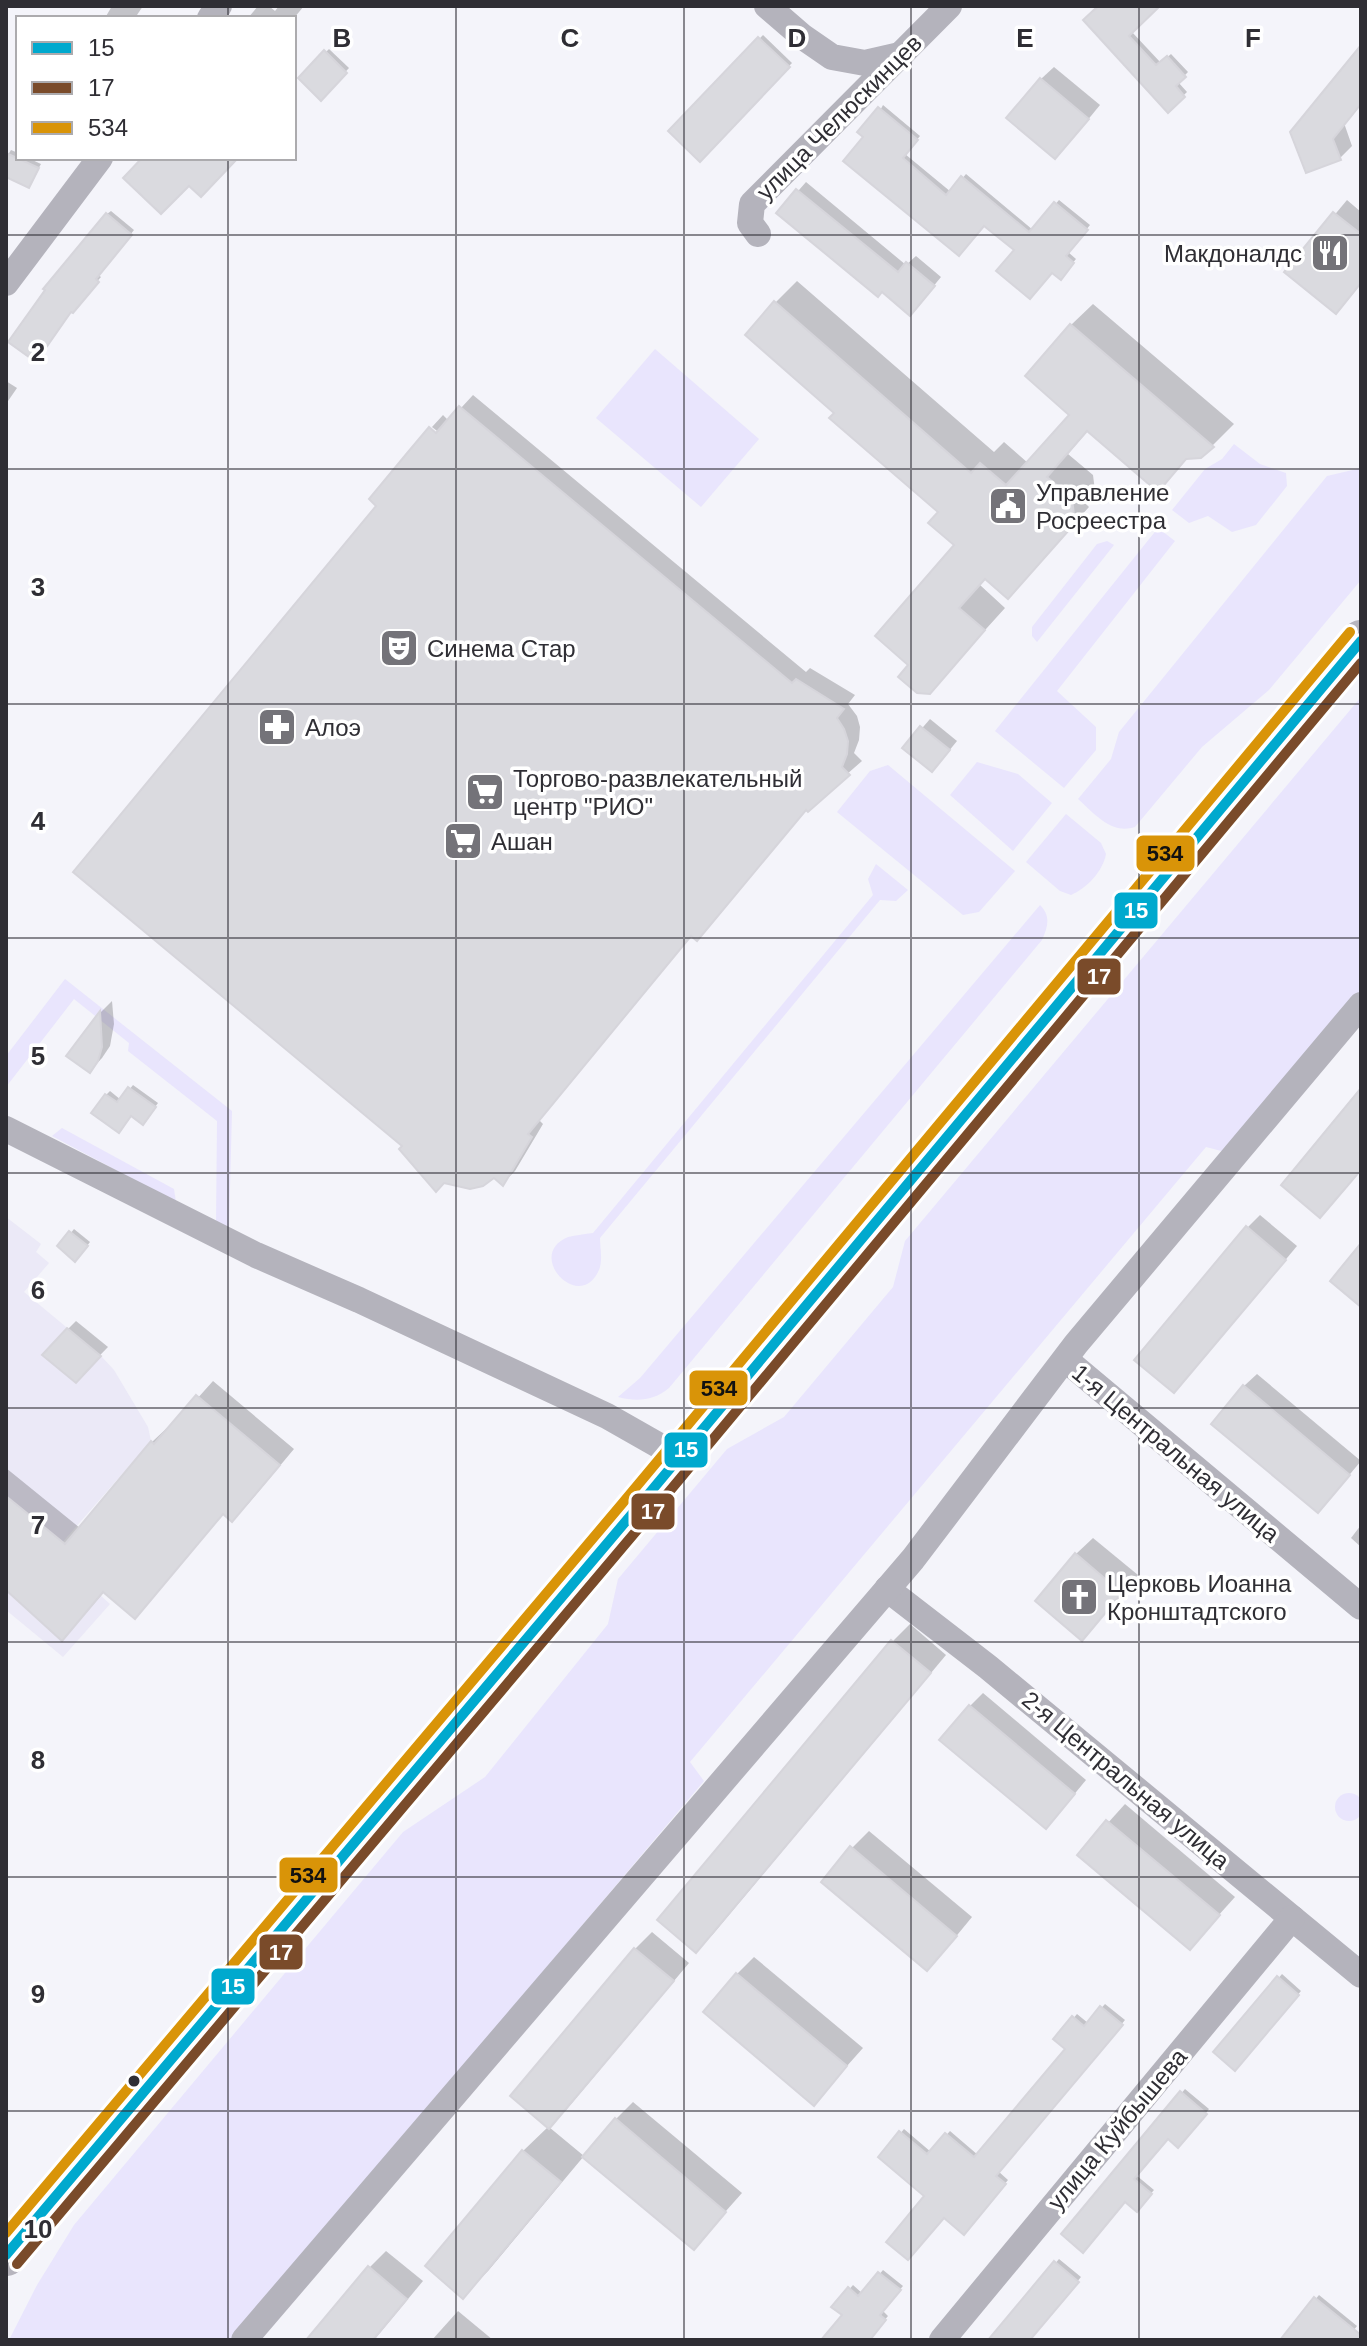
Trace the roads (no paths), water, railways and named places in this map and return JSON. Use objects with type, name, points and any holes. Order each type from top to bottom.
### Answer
[{"type":"main road","points":[[6,2255],[1361,641]]},
{"type":"street","points":[[767,6],[832,57],[865,63],[900,55]]},
{"type":"street","name":"улица Челюскинцев","points":[[758,234],[750,223],[752,204],[949,6]]},
{"type":"street","points":[[6,283],[98,160]]},
{"type":"street","points":[[244,2340],[887,1589],[1076,1344],[1361,1005]]},
{"type":"street","points":[[6,1129],[256,1255],[607,1416],[676,1459]]},
{"type":"street","name":"1-я Центральная улица","points":[[1066,1360],[1361,1607]]},
{"type":"street","name":"2-я Центральная улица","points":[[887,1589],[992,1670],[1361,1975]]},
{"type":"street","name":"улица Куйбышева","points":[[942,2340],[1292,1918]]},
{"type":"place","name":"Макдоналдс","points":[[1330,253]]},
{"type":"place","name":"Управление Росреестра","points":[[1008,506]]},
{"type":"place","name":"Синема Стар","points":[[399,648]]},
{"type":"place","name":"Алоэ","points":[[277,727]]},
{"type":"place","name":"Торгово-развлекательный центр \"РИО\"","points":[[485,792]]},
{"type":"place","name":"Ашан","points":[[463,841]]},
{"type":"place","name":"Церковь Иоанна Кронштадтского","points":[[1079,1597]]}]
